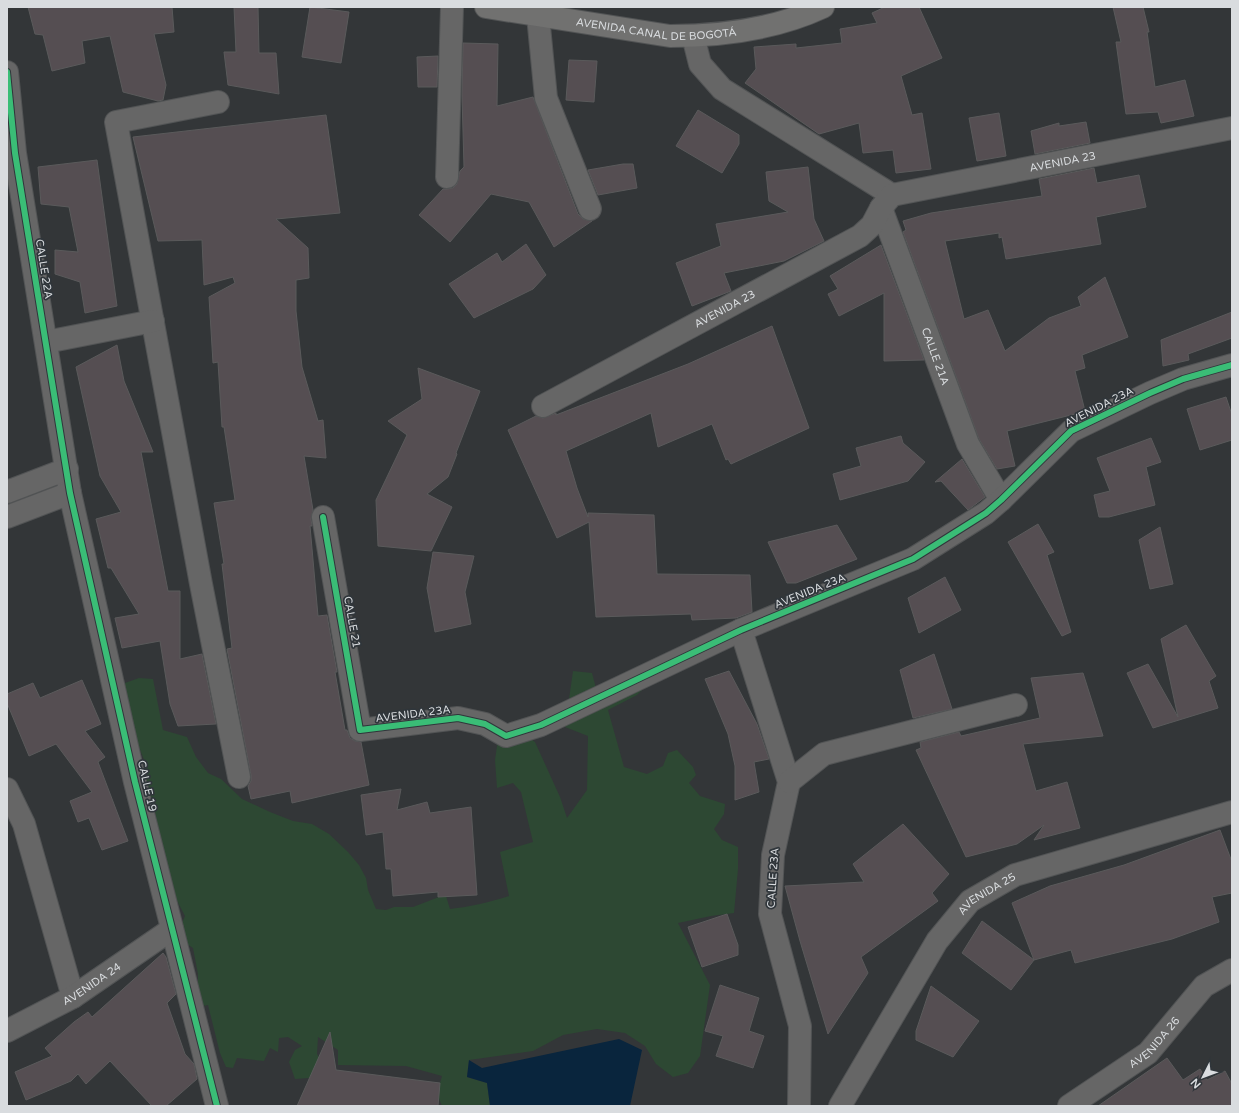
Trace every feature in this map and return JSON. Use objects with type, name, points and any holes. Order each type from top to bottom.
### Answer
[{"type":"main road","name":"AVENIDA CANAL DE BOGOTÁ","points":[[486,7],[670,36],[693,36],[739,31],[770,25],[823,7]]},
{"type":"street","points":[[447,177],[452,7]]},
{"type":"street","points":[[538,16],[546,98],[590,209]]},
{"type":"street","points":[[693,36],[700,64],[722,89],[886,201]]},
{"type":"street","name":"CALLE 22A","points":[[7,72],[15,153],[67,469]]},
{"type":"street","points":[[218,102],[116,122],[199,576],[239,777]]},
{"type":"street","name":"AVENIDA 23","points":[[543,406],[860,236],[872,225],[886,201],[1232,128]]},
{"type":"street","name":"CALLE 21A","points":[[886,201],[968,444],[1001,500]]},
{"type":"street","points":[[46,342],[153,321]]},
{"type":"street","name":"AVENIDA 23A","points":[[360,730],[458,718],[485,724],[506,736],[541,725],[741,630],[913,560],[986,513],[1071,431],[1182,379],[1232,365]]},
{"type":"street","points":[[7,492],[67,469]]},
{"type":"street","name":"CALLE 19","points":[[67,469],[70,493],[135,782],[217,1106]]},
{"type":"street","points":[[7,517],[70,493]]},
{"type":"street","name":"CALLE 21","points":[[323,517],[360,730]]},
{"type":"street","points":[[741,630],[790,782],[824,754],[1016,705]]},
{"type":"street","name":"CALLE 23A","points":[[790,782],[773,856],[770,914],[800,1026],[798,1106]]},
{"type":"street","points":[[7,790],[24,824],[73,997]]},
{"type":"street","name":"AVENIDA 25","points":[[840,1106],[937,941],[970,901],[1016,875],[1232,812]]},
{"type":"street","name":"AVENIDA 24","points":[[7,1031],[73,997],[172,929]]},
{"type":"street","name":"AVENIDA 26","points":[[1069,1106],[1148,1053],[1204,986],[1232,970]]},
{"type":"green space","points":[[573,671],[592,673],[597,692],[644,688],[637,695],[608,710],[624,767],[647,774],[663,766],[668,753],[677,750],[693,767],[696,775],[689,783],[700,796],[725,804],[724,814],[714,829],[722,840],[738,847],[738,869],[734,913],[678,923],[710,985],[700,1056],[688,1073],[673,1077],[656,1064],[645,1046],[625,1033],[597,1029],[563,1035],[533,1051],[469,1060],[467,1077],[487,1083],[490,1106],[442,1106],[437,1094],[442,1076],[406,1066],[338,1065],[338,1050],[318,1037],[317,1054],[322,1062],[309,1078],[295,1079],[289,1062],[295,1050],[302,1046],[288,1037],[279,1038],[278,1052],[270,1048],[264,1061],[237,1058],[233,1068],[226,1067],[220,1053],[208,1005],[198,1007],[198,974],[193,948],[176,937],[185,916],[174,895],[161,852],[155,811],[146,778],[144,760],[139,747],[123,740],[119,694],[125,683],[139,678],[153,679],[163,730],[187,737],[196,757],[208,773],[221,779],[242,799],[293,821],[312,824],[329,834],[359,865],[366,878],[368,890],[376,909],[386,910],[394,907],[413,907],[439,897],[446,896],[450,909],[480,904],[509,896],[500,852],[533,842],[521,792],[513,783],[497,788],[495,760],[498,739],[523,733],[535,742],[560,797],[567,818],[587,790],[588,736],[565,727]]},
{"type":"water","points":[[619,1039],[642,1050],[630,1106],[490,1106],[487,1083],[467,1077],[469,1060],[482,1068]]},
{"type":"building","points":[[28,7],[172,7],[174,32],[154,34],[166,85],[163,100],[158,101],[123,92],[110,36],[82,41],[85,63],[52,71],[43,35],[35,34]]},
{"type":"building","points":[[234,7],[258,7],[259,53],[276,53],[279,94],[228,85],[224,52],[236,52]]},
{"type":"building","points":[[310,7],[349,12],[341,63],[302,57]]},
{"type":"building","points":[[885,7],[919,7],[942,58],[901,76],[912,115],[922,113],[931,169],[896,173],[893,150],[863,153],[859,123],[819,134],[745,83],[756,69],[754,47],[796,44],[796,48],[842,43],[840,29],[877,23],[872,13]]},
{"type":"building","points":[[1113,7],[1143,7],[1149,32],[1147,32],[1155,87],[1185,80],[1194,116],[1161,123],[1158,112],[1126,114],[1116,42],[1121,42]]},
{"type":"building","points":[[463,43],[498,44],[497,106],[533,97],[578,214],[583,219],[592,221],[554,247],[529,202],[491,194],[450,242],[419,215],[443,189],[453,188],[457,184],[460,171],[464,167],[462,96]]},
{"type":"building","points":[[438,56],[437,87],[418,87],[417,57]]},
{"type":"building","points":[[569,60],[597,61],[594,102],[566,100]]},
{"type":"building","points":[[698,110],[739,135],[739,144],[722,173],[676,146]]},
{"type":"building","points":[[999,113],[1006,156],[977,161],[969,118]]},
{"type":"building","points":[[326,115],[340,213],[276,219],[308,248],[309,278],[296,280],[296,311],[302,367],[318,421],[323,420],[326,458],[304,456],[313,510],[311,519],[312,526],[310,526],[318,616],[327,615],[345,730],[347,730],[350,738],[361,742],[369,785],[292,803],[290,791],[251,799],[248,786],[251,781],[251,775],[227,649],[232,648],[222,564],[224,564],[214,503],[235,500],[224,427],[222,427],[218,362],[213,363],[209,297],[235,283],[233,277],[204,285],[202,240],[158,241],[133,137]]},
{"type":"building","points":[[1086,122],[1090,143],[1035,154],[1031,131],[1059,123],[1059,126]]},
{"type":"building","points":[[97,160],[117,306],[85,313],[80,282],[55,274],[55,250],[78,252],[69,207],[41,204],[38,167]]},
{"type":"building","points":[[623,164],[633,164],[637,188],[598,195],[588,170]]},
{"type":"building","points":[[808,167],[814,219],[824,241],[784,261],[724,273],[731,291],[692,306],[676,263],[721,246],[716,224],[788,212],[769,201],[766,172]]},
{"type":"building","points":[[1094,168],[1097,183],[1139,175],[1146,207],[1096,217],[1101,244],[1006,259],[1002,237],[999,238],[999,233],[945,241],[964,319],[988,310],[1005,351],[1049,318],[1081,306],[1078,297],[1105,277],[1128,337],[1082,355],[1085,368],[1075,371],[1085,411],[1007,431],[1015,466],[997,469],[979,439],[903,232],[906,230],[903,221],[931,213],[1042,196],[1039,179]]},
{"type":"building","points":[[526,244],[546,275],[533,289],[474,318],[449,284],[497,253],[502,262]]},
{"type":"building","points":[[881,245],[924,360],[884,361],[884,293],[839,316],[828,294],[838,289],[830,276]]},
{"type":"building","points":[[1232,312],[1232,338],[1188,354],[1189,360],[1163,366],[1161,340]]},
{"type":"building","points":[[772,326],[809,428],[731,464],[728,459],[726,460],[712,424],[658,447],[651,413],[566,451],[577,488],[588,517],[588,513],[654,515],[657,574],[750,575],[752,612],[736,618],[692,620],[691,614],[596,617],[589,522],[557,538],[508,430],[536,416],[543,418],[556,413],[556,415],[688,364]]},
{"type":"building","points":[[117,345],[124,381],[153,452],[141,452],[168,591],[180,591],[180,659],[202,654],[216,724],[178,726],[170,704],[160,641],[122,648],[115,618],[139,614],[111,568],[108,568],[96,519],[121,512],[100,476],[76,367]]},
{"type":"building","points":[[418,368],[480,391],[448,477],[427,494],[452,507],[431,551],[378,546],[376,500],[407,435],[388,421],[422,399]]},
{"type":"building","points":[[1226,397],[1232,415],[1232,440],[1200,450],[1187,409]]},
{"type":"building","points":[[901,436],[903,443],[925,462],[908,481],[840,500],[833,474],[861,466],[856,448]]},
{"type":"building","points":[[1151,438],[1161,462],[1146,467],[1155,505],[1109,517],[1099,517],[1094,495],[1110,491],[1097,458]]},
{"type":"building","points":[[962,459],[985,497],[968,510],[941,481],[935,482]]},
{"type":"building","points":[[1038,524],[1054,552],[1047,555],[1071,632],[1062,636],[1008,542]]},
{"type":"building","points":[[837,525],[857,559],[796,583],[787,583],[768,542]]},
{"type":"building","points":[[1160,527],[1173,584],[1150,589],[1139,540]]},
{"type":"building","points":[[433,552],[474,556],[465,592],[471,624],[435,632],[427,588]]},
{"type":"building","points":[[945,577],[961,610],[919,633],[908,598]]},
{"type":"building","points":[[1186,625],[1216,676],[1209,681],[1218,708],[1153,728],[1127,673],[1148,664],[1178,717],[1161,639]]},
{"type":"building","points":[[934,654],[952,709],[913,718],[900,670]]},
{"type":"building","points":[[729,671],[757,724],[769,759],[754,762],[759,792],[735,800],[735,766],[728,734],[705,679]]},
{"type":"building","points":[[1083,673],[1103,736],[1023,744],[1036,791],[1067,782],[1080,828],[1034,840],[1044,825],[1017,844],[966,857],[916,750],[921,748],[920,742],[959,732],[961,736],[1040,718],[1031,678]]},
{"type":"building","points":[[82,680],[101,724],[85,731],[105,757],[98,762],[128,841],[102,850],[89,818],[78,822],[70,801],[92,792],[56,744],[29,756],[7,703],[7,694],[33,683],[40,698]]},
{"type":"building","points":[[401,789],[397,810],[427,802],[430,813],[471,807],[477,895],[438,897],[438,892],[393,896],[391,869],[386,869],[383,832],[366,835],[361,795]]},
{"type":"building","points":[[903,824],[949,874],[932,893],[938,901],[861,957],[868,973],[828,1034],[785,886],[864,882],[853,864]]},
{"type":"building","points":[[1220,830],[1232,862],[1232,893],[1212,897],[1219,922],[1172,939],[1075,963],[1071,950],[1034,960],[1012,903],[1050,886],[1124,865]]},
{"type":"building","points":[[727,914],[738,945],[738,955],[702,967],[688,927]]},
{"type":"building","points":[[982,921],[1034,960],[1011,990],[962,953]]},
{"type":"building","points":[[163,953],[166,957],[176,994],[167,1003],[185,1054],[194,1064],[197,1079],[166,1106],[152,1106],[110,1061],[86,1084],[78,1074],[71,1081],[26,1100],[15,1072],[52,1056],[45,1048],[74,1022],[88,1012],[92,1017]]},
{"type":"building","points":[[720,985],[759,998],[749,1031],[764,1036],[753,1068],[716,1056],[723,1036],[705,1031]]},
{"type":"building","points":[[931,986],[979,1021],[953,1057],[916,1040],[916,1031]]},
{"type":"building","points":[[330,1032],[336,1070],[440,1083],[438,1106],[297,1106]]},
{"type":"building","points":[[1167,1058],[1183,1080],[1200,1069],[1207,1080],[1225,1071],[1232,1084],[1232,1106],[1098,1106]]},
{"type":"cycle path","points":[[7,72],[15,153],[70,493],[135,782],[217,1106]]},
{"type":"cycle path","points":[[323,517],[360,730],[458,718],[485,724],[506,736],[541,725],[741,630],[913,559],[986,513],[1071,431],[1183,379],[1232,365]]}]
